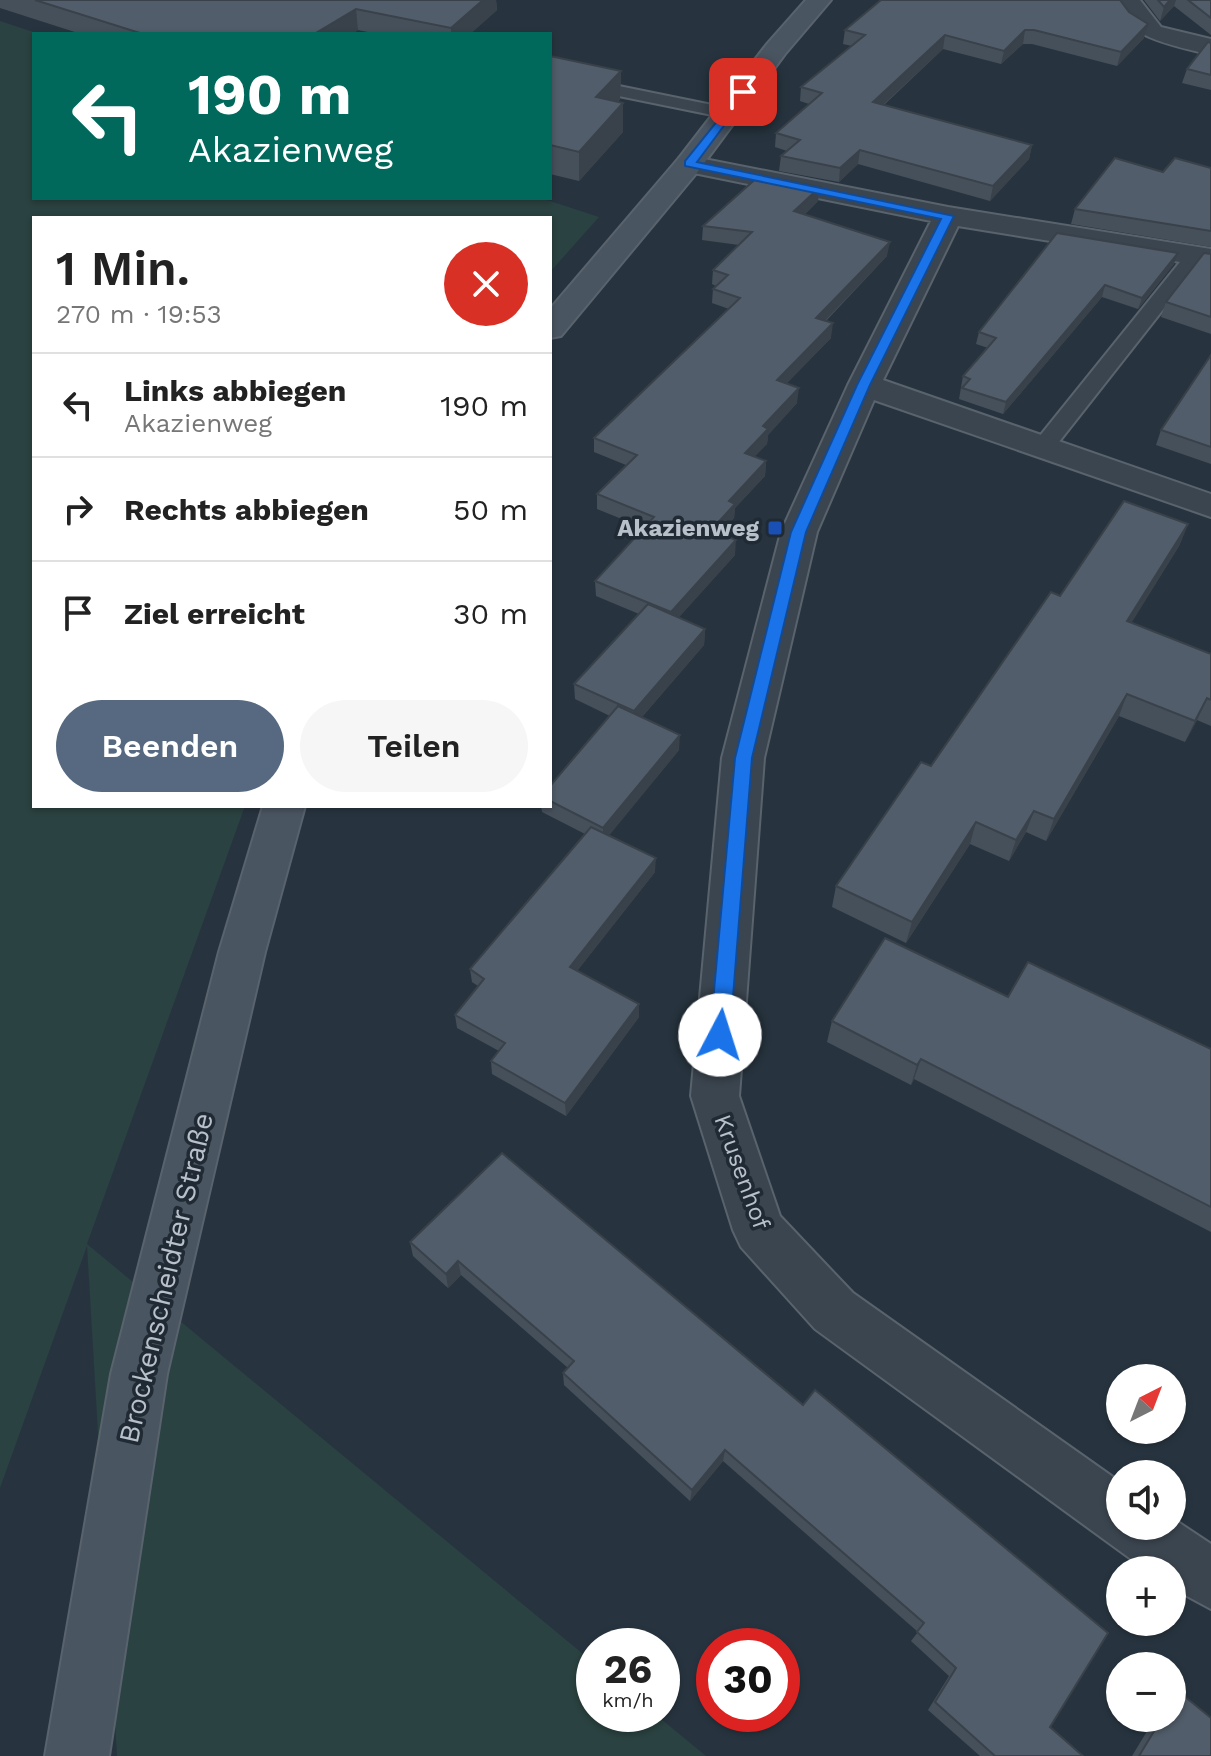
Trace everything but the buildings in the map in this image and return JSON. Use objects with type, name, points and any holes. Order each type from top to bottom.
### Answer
[{"type":"street","points":[[552,327],[689,164],[819,0]]},
{"type":"street","points":[[1128,0],[1127,4],[1152,32],[1211,47]]},
{"type":"street","points":[[689,164],[948,216],[1203,257]]},
{"type":"street","name":"Krusenhof","points":[[948,216],[864,385],[799,532],[743,758],[715,1096],[759,1230],[834,1311],[1106,1507]]},
{"type":"street","points":[[864,385],[1211,506]]},
{"type":"street","name":"Brockenscheidter Straße","points":[[77,1756],[139,1374],[242,952],[283,808]]},
{"type":"street","points":[[1154,1540],[1211,1579]]},
{"type":"lane","points":[[552,77],[727,113]]},
{"type":"lane","points":[[1043,447],[1203,257]]},
{"type":"green space","points":[[0,21],[33,32],[32,200],[547,200],[599,217],[552,270],[552,216],[32,216],[32,808],[244,808],[87,1244],[576,1648],[576,1732],[677,1732],[706,1756],[117,1756],[87,1246],[0,1488]]},
{"type":"place","name":"Akazienweg","points":[[775,528]]},
{"type":"route","points":[[720,1035],[743,758],[799,532],[864,385],[948,216],[689,164],[743,92]]}]
